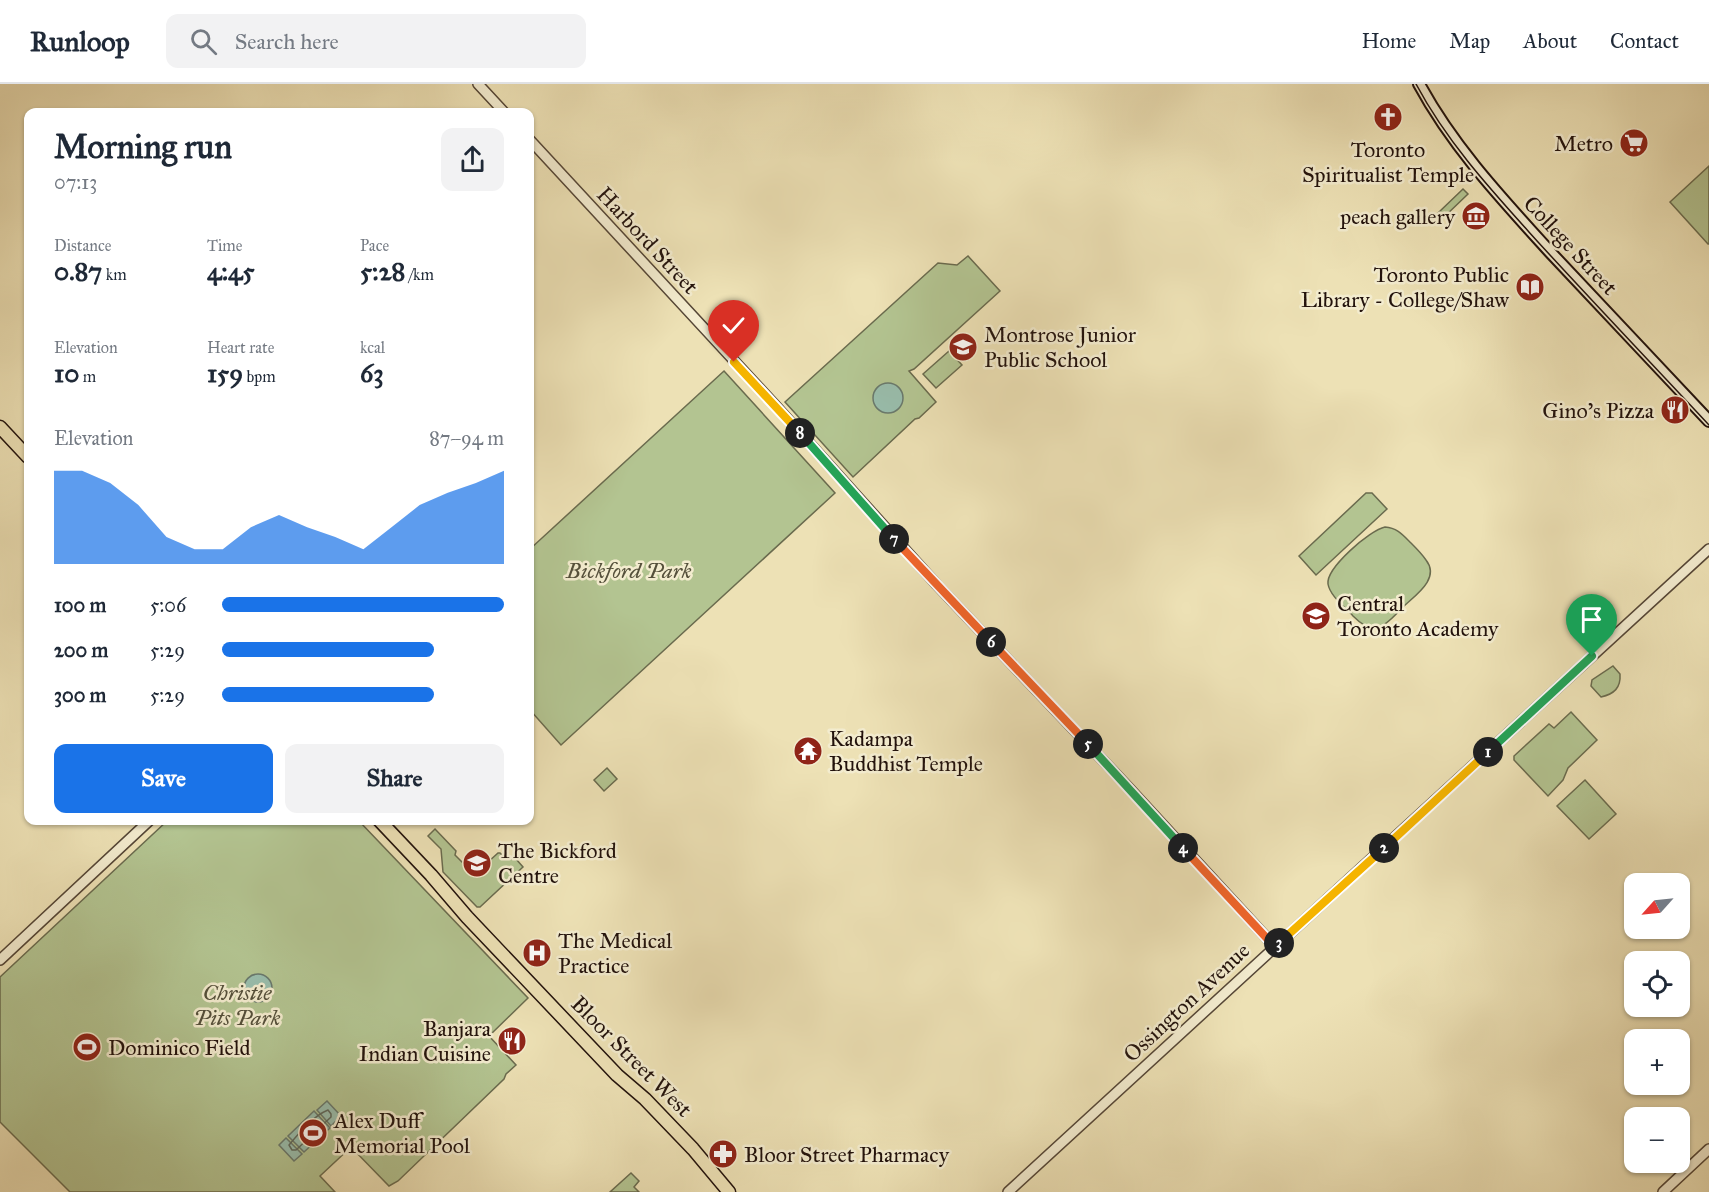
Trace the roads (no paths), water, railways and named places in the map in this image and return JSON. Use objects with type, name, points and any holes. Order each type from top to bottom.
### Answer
[{"type":"main road","name":"College Street","points":[[1419,84],[1444,125],[1477,170],[1538,239],[1709,421]]},
{"type":"main road","points":[[0,427],[24,453]]},
{"type":"main road","name":"Bloor Street West","points":[[384,825],[467,917],[617,1075],[645,1099],[693,1149],[729,1192]]},
{"type":"street","points":[[478,84],[500,108]]},
{"type":"street","name":"Harbord Street","points":[[534,144],[776,406],[929,577],[1131,790],[1275,947]]},
{"type":"street","name":"Ossington Avenue","points":[[1008,1192],[1709,549]]},
{"type":"street","points":[[0,960],[145,825]]},
{"type":"street","points":[[1663,1192],[1709,1149]]},
{"type":"water","points":[[888,383],[899,387],[903,398],[899,409],[888,413],[877,409],[873,398],[877,387]]},
{"type":"water","points":[[258,974],[268,978],[272,988],[268,998],[258,1002],[248,998],[244,988],[248,978]]},
{"type":"water","points":[[327,1101],[341,1116],[331,1126],[317,1110]]},
{"type":"water","points":[[314,1111],[330,1128],[304,1152],[288,1136]]},
{"type":"water","points":[[286,1138],[302,1154],[294,1161],[279,1145]]},
{"type":"tram line","points":[[1416,84],[1442,127],[1488,186],[1709,425]]},
{"type":"place","name":"Toronto Spiritualist Temple","points":[[1388,117]]},
{"type":"place","name":"Metro","points":[[1634,143]]},
{"type":"place","name":"peach gallery","points":[[1476,216]]},
{"type":"place","name":"Toronto Public Library - College/Shaw","points":[[1530,287]]},
{"type":"place","name":"Montrose Junior Public School","points":[[963,347]]},
{"type":"place","name":"Gino's Pizza","points":[[1675,410]]},
{"type":"place","name":"Central Toronto Academy","points":[[1316,616]]},
{"type":"place","name":"Kadampa Buddhist Temple","points":[[808,751]]},
{"type":"place","name":"The Bickford Centre","points":[[477,863]]},
{"type":"place","name":"The Medical Practice","points":[[537,953]]},
{"type":"place","name":"Banjara Indian Cuisine","points":[[512,1041]]},
{"type":"place","name":"Dominico Field","points":[[87,1047]]},
{"type":"place","name":"Alex Duff Memorial Pool","points":[[313,1133]]},
{"type":"place","name":"Bloor Street Pharmacy","points":[[723,1154]]},
{"type":"park label","name":"Bickford Park","points":[[629,570]]},
{"type":"park label","name":"Christie Pits Park","points":[[237,1004]]}]
